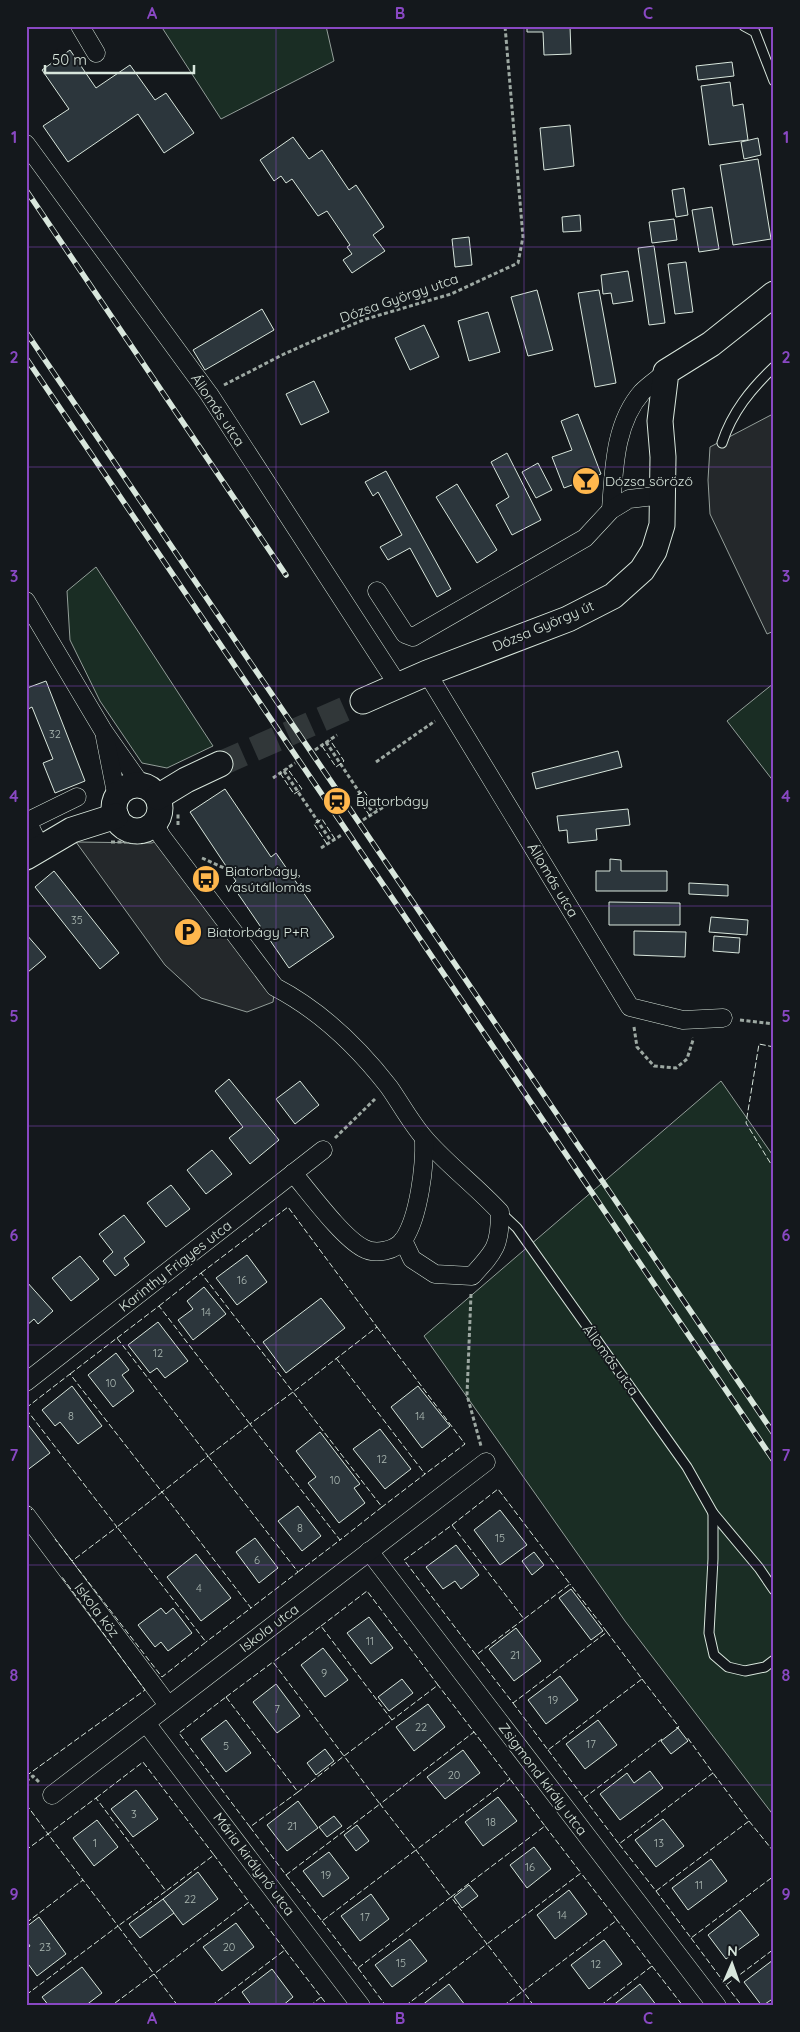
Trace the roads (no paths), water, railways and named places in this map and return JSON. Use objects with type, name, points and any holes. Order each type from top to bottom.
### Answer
[{"type":"street","points":[[80,26],[96,54]]},
{"type":"street","name":"Állomás utca","points":[[26,144],[209,394],[398,685]]},
{"type":"street","points":[[611,510],[615,455],[625,419],[642,393],[666,372],[711,344],[774,294]]},
{"type":"street","name":"Dózsa György út","points":[[363,701],[427,673],[568,619],[613,596],[642,570],[654,550],[662,525],[663,495],[660,421],[666,372]]},
{"type":"street","points":[[377,591],[405,634],[413,637],[585,538],[611,510],[629,499],[663,495]]},
{"type":"street","points":[[26,600],[104,732],[160,806],[158,830],[132,831],[122,825],[116,807],[104,732]]},
{"type":"street","name":"Állomás utca","points":[[427,673],[630,1006],[683,1020],[723,1018]]},
{"type":"street","points":[[77,797],[27,822],[33,852],[116,807],[125,788],[133,786],[150,792],[186,780],[220,764]]},
{"type":"street","name":"Állomás utca","points":[[158,830],[275,986],[292,996],[343,1036],[388,1086],[424,1139],[455,1170],[482,1192],[500,1212]]},
{"type":"street","points":[[293,1173],[350,1240],[364,1249],[375,1253],[384,1251],[403,1240],[414,1216],[425,1161],[424,1139]]},
{"type":"street","name":"Karinthy Frigyes utca","points":[[26,1382],[323,1150]]},
{"type":"street","points":[[403,1240],[412,1259],[435,1274],[472,1276],[494,1249],[500,1235],[500,1212]]},
{"type":"street","name":"Iskola utca","points":[[52,1794],[486,1462]]},
{"type":"street","name":"Iskola köz","points":[[26,1515],[168,1705]]},
{"type":"street","name":"Zsigmond király utca","points":[[369,1552],[717,2006]]},
{"type":"street","name":"Mária királynő utca","points":[[146,1723],[361,2006]]},
{"type":"lane","points":[[744,26],[755,32],[774,81]]},
{"type":"lane","points":[[722,442],[727,426],[738,408],[754,386],[774,367]]},
{"type":"lane","name":"Állomás utca","points":[[500,1212],[517,1228],[682,1459],[713,1513],[759,1568],[774,1590]]},
{"type":"lane","name":"Állomás utca","points":[[713,1513],[714,1558],[709,1633],[714,1655],[728,1667],[745,1671],[765,1668],[774,1660]]},
{"type":"tunnel","points":[[220,764],[363,701]]},
{"type":"railway","points":[[26,190],[286,575]]},
{"type":"railway","points":[[26,332],[774,1434]]},
{"type":"railway","points":[[26,358],[774,1461]]},
{"type":"place","name":"Dózsa söröző","points":[[586,481]]},
{"type":"place","name":"Biatorbágy","points":[[337,801]]},
{"type":"place","name":"Biatorbágy, vasútállomás","points":[[206,879]]},
{"type":"place","name":"Biatorbágy P+R","points":[[188,932]]}]
